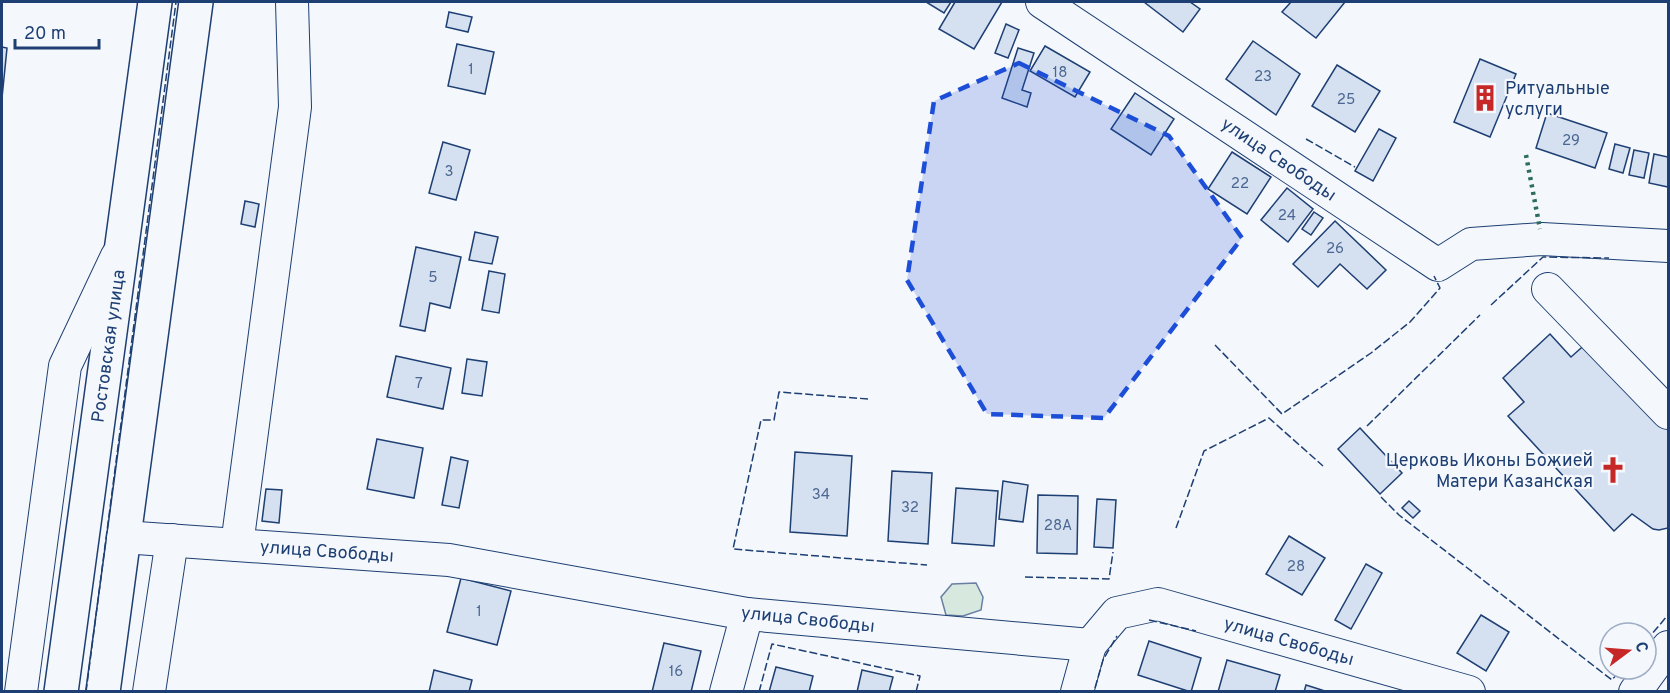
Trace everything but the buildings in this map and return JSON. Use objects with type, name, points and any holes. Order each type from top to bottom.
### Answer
[{"type":"highway","name":"Ростовская улица","points":[[62,692],[155,2]]},
{"type":"highway","points":[[103,692],[196,2]]},
{"type":"street","points":[[237,545],[295,107],[292,2]]},
{"type":"street","name":"улица Свободы","points":[[1042,2],[1438,265],[1471,244],[1542,239],[1668,246]]},
{"type":"street","points":[[21,692],[65,366],[121,248]]},
{"type":"street","points":[[1548,289],[1668,413]]},
{"type":"street","name":"улица Свободы","points":[[123,537],[449,560],[747,614],[1090,645],[1117,613],[1158,604],[1469,692]]},
{"type":"street","points":[[149,692],[172,540]]},
{"type":"street","points":[[726,692],[747,614]]},
{"type":"street","points":[[1077,692],[1090,645]]},
{"type":"street","points":[[1635,692],[1668,647]]},
{"type":"highlighted area","points":[[1019,63],[1169,136],[1242,238],[1104,418],[987,414],[907,280],[934,101]]},
{"type":"shaded area","points":[[976,583],[983,597],[981,610],[963,616],[946,615],[941,597],[952,584]]},
{"type":"hedge","points":[[1526,155],[1540,229]]},
{"type":"fence","points":[[86,692],[176,2]]},
{"type":"fence","points":[[1306,139],[1355,167]]},
{"type":"fence","points":[[1491,305],[1543,257],[1609,258]]},
{"type":"fence","points":[[1215,345],[1282,414],[1371,353],[1410,322],[1440,288],[1434,276]]},
{"type":"fence","points":[[1367,426],[1480,315]]},
{"type":"fence","points":[[868,399],[779,392],[774,420],[761,420],[733,549],[927,565]]},
{"type":"fence","points":[[1176,528],[1204,451],[1269,418],[1323,466]]},
{"type":"fence","points":[[1381,497],[1399,515],[1598,669]]},
{"type":"fence","points":[[1025,577],[1109,579],[1113,552]]},
{"type":"fence","points":[[1658,627],[1668,615]]},
{"type":"fence","points":[[1149,620],[1196,631]]},
{"type":"fence","points":[[1095,688],[1103,660],[1117,636]]},
{"type":"fence","points":[[759,692],[772,644],[920,676],[916,692]]},
{"type":"place","name":"Ритуальные услуги","points":[[1485,98]]},
{"type":"place","name":"Церковь Иконы Божией Матери Казанская","points":[[1613,470]]}]
